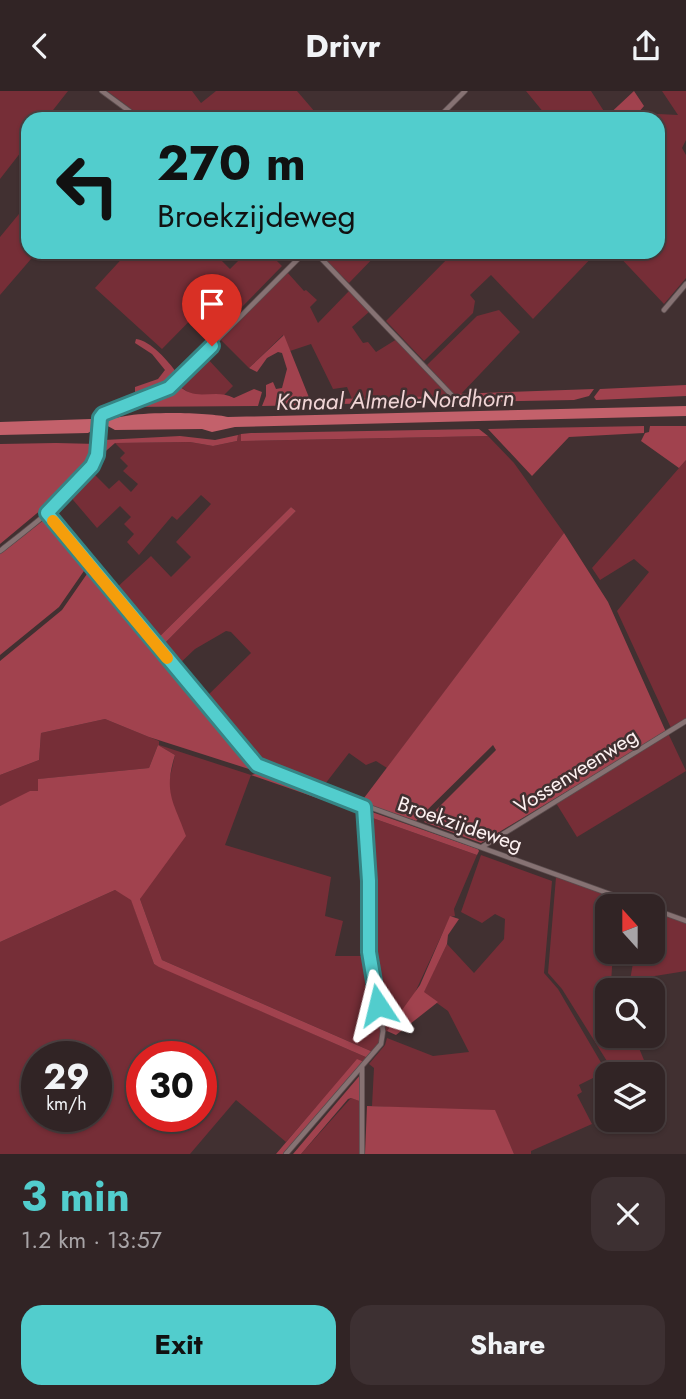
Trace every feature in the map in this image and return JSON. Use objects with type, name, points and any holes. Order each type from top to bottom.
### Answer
[{"type":"street","points":[[102,91],[130,112]]},
{"type":"street","points":[[444,112],[465,91]]},
{"type":"street","points":[[0,551],[47,513],[92,466],[97,455],[100,418],[103,414],[169,388],[298,259]]},
{"type":"street","points":[[322,259],[461,406]]},
{"type":"street","points":[[664,310],[686,284]]},
{"type":"street","name":"Broekzijdeweg","points":[[47,513],[257,765],[364,807],[610,894]]},
{"type":"street","name":"Vossenveenweg","points":[[482,848],[686,721]]},
{"type":"street","points":[[286,1154],[381,1044],[383,1031],[369,952],[369,881],[364,807]]},
{"type":"street","points":[[665,913],[686,921]]},
{"type":"street","points":[[362,1066],[362,1154]]},
{"type":"shaded area","points":[[0,91],[68,91],[52,112],[21,112],[21,152],[0,179]]},
{"type":"shaded area","points":[[107,91],[192,91],[201,103],[216,91],[297,91],[315,112],[192,111],[136,112]]},
{"type":"shaded area","points":[[526,91],[591,91],[604,112],[543,112]]},
{"type":"shaded area","points":[[634,91],[644,106],[639,112],[612,112]]},
{"type":"shaded area","points":[[662,91],[686,91],[686,140],[682,148],[686,155],[686,278],[664,304],[622,259],[665,259],[665,114],[678,115]]},
{"type":"shaded area","points":[[21,212],[21,259],[31,259],[0,295],[0,237]]},
{"type":"shaded area","points":[[122,259],[220,259],[230,269],[240,259],[275,259],[282,266],[242,307],[222,288],[162,349],[95,288]]},
{"type":"shaded area","points":[[324,259],[372,259],[349,283]]},
{"type":"shaded area","points":[[447,259],[590,259],[533,319],[491,275],[470,295],[475,301],[473,313],[424,361],[386,321]]},
{"type":"shaded area","points":[[287,272],[304,291],[317,300],[310,307],[318,323],[350,290],[370,311],[352,327],[363,343],[368,342],[376,352],[397,339],[449,394],[445,402],[439,396],[352,399],[347,387],[333,389],[311,344],[290,351],[283,335],[249,368],[221,340]]},
{"type":"shaded area","points":[[222,287],[242,307],[210,339],[209,333],[228,310],[214,296]]},
{"type":"shaded area","points":[[499,310],[520,332],[461,394],[454,394],[427,365],[477,316]]},
{"type":"shaded area","points":[[284,335],[312,405],[262,406],[266,385],[273,382],[276,389],[282,388],[287,369],[282,353],[278,352],[267,358],[257,372],[249,368]]},
{"type":"shaded area","points":[[136,339],[153,347],[177,373],[161,385],[135,394],[135,387],[158,379],[165,370],[152,354],[135,343]]},
{"type":"shaded area","points":[[205,356],[233,386],[224,395],[192,395],[177,384]]},
{"type":"shaded area","points":[[177,384],[191,393],[219,394],[234,398],[254,389],[262,392],[258,406],[122,407]]},
{"type":"shaded area","points":[[686,385],[686,396],[596,400],[594,397],[600,389]]},
{"type":"shaded area","points":[[594,389],[589,396],[574,400],[462,402],[454,394]]},
{"type":"shaded area","points":[[439,396],[445,402],[339,404],[337,399]]},
{"type":"shaded area","points":[[686,406],[686,416],[235,427],[212,432],[202,429],[115,430],[104,424],[125,416],[163,413],[228,417]]},
{"type":"shaded area","points":[[91,419],[95,429],[88,433],[0,435],[0,422]]},
{"type":"shaded area","points":[[644,426],[644,433],[569,437],[532,476],[488,429]]},
{"type":"shaded area","points":[[650,426],[686,426],[686,460],[679,468],[641,441],[645,433],[649,432]]},
{"type":"shaded area","points":[[479,429],[488,436],[241,441],[241,434],[251,433]]},
{"type":"shaded area","points":[[241,434],[242,441],[488,436],[514,463],[564,533],[387,768],[376,761],[366,765],[349,753],[322,788],[268,769],[255,760],[203,700],[251,653],[231,632],[226,631],[195,649],[176,667],[160,648],[296,511],[291,507],[155,641],[113,591],[151,556],[171,577],[191,557],[176,542],[211,504],[201,495],[177,520],[172,516],[139,555],[127,542],[134,534],[124,524],[131,517],[120,506],[97,528],[68,494],[90,470],[109,489],[119,480],[131,492],[138,484],[123,471],[128,466],[120,458],[125,453],[115,443],[190,442],[213,446],[237,441],[238,435]]},
{"type":"shaded area","points":[[238,435],[237,441],[213,446],[190,442],[115,443],[99,457],[104,440],[180,436],[215,440]]},
{"type":"shaded area","points":[[0,444],[97,444],[87,467],[72,484],[0,544]]},
{"type":"shaded area","points":[[686,460],[686,719],[671,728],[617,611],[649,572],[634,559],[600,580],[592,568]]},
{"type":"shaded area","points":[[291,507],[296,511],[160,648],[155,641]]},
{"type":"shaded area","points":[[45,519],[86,568],[59,607],[0,655],[0,554]]},
{"type":"shaded area","points":[[564,533],[608,602],[666,732],[481,843],[424,822],[496,750],[493,745],[416,821],[361,802]]},
{"type":"shaded area","points":[[89,571],[255,768],[252,770],[149,737],[105,719],[41,733],[39,760],[0,775],[0,661],[62,610]]},
{"type":"shaded area","points":[[105,719],[159,741],[159,745],[251,775],[225,845],[331,877],[325,916],[343,921],[335,956],[368,956],[382,1037],[373,1052],[162,960],[140,899],[173,808],[168,786],[175,755],[158,745],[149,768],[39,779],[39,791],[0,806],[0,775],[39,760],[41,733]]},
{"type":"shaded area","points":[[668,733],[686,771],[577,837],[556,803]]},
{"type":"shaded area","points":[[158,745],[175,755],[170,788],[186,836],[140,899],[162,960],[373,1052],[368,1058],[154,964],[131,900],[115,890],[0,942],[0,806],[30,791],[38,791],[38,779],[149,768]]},
{"type":"shaded area","points":[[259,773],[357,807],[363,814],[251,775]]},
{"type":"shaded area","points":[[369,811],[479,851],[477,855],[367,816]]},
{"type":"shaded area","points":[[367,816],[477,855],[454,909],[455,916],[450,917],[412,999],[386,1032],[372,956],[373,905]]},
{"type":"shaded area","points":[[481,855],[552,881],[544,973],[558,989],[601,1062],[595,1062],[595,1077],[579,1085],[582,1092],[577,1095],[592,1124],[531,1151],[531,1154],[514,1154],[494,1110],[372,1106],[374,1068],[369,1064],[385,1045],[387,1038],[433,1056],[469,1052],[448,1011],[423,993],[447,944],[474,973],[504,939],[505,919],[495,914],[482,923],[461,912]]},
{"type":"shaded area","points":[[556,877],[604,894],[595,894],[595,964],[612,964],[611,978],[595,978],[595,1042],[562,989],[548,973]]},
{"type":"shaded area","points":[[115,890],[131,899],[154,964],[368,1058],[318,1105],[286,1142],[236,1100],[217,1122],[217,1041],[126,1041],[126,1132],[209,1132],[190,1154],[0,1154],[0,942]]},
{"type":"shaded area","points":[[450,916],[459,919],[448,935],[447,944],[424,992],[438,1002],[396,1035],[387,1031],[420,985]]},
{"type":"shaded area","points":[[665,916],[686,923],[686,971],[630,978],[633,964],[665,964]]},
{"type":"shaded area","points":[[599,1048],[639,1048],[645,1062],[608,1062]]},
{"type":"shaded area","points":[[357,1059],[364,1062],[284,1154],[276,1154]]},
{"type":"shaded area","points":[[361,1074],[362,1102],[348,1099],[301,1154],[293,1154]]},
{"type":"shaded area","points":[[351,1098],[362,1102],[360,1154],[301,1154]]},
{"type":"shaded area","points":[[367,1106],[495,1110],[514,1154],[365,1154]]},
{"type":"slow traffic","points":[[53,521],[167,658]]},
{"type":"route","points":[[212,346],[169,388],[103,414],[100,418],[97,455],[92,466],[47,513],[257,765],[364,807],[369,881],[369,952],[378,1005]]},
{"type":"water label","name":"Kanaal Almelo-Nordhorn","points":[[395,400]]}]
